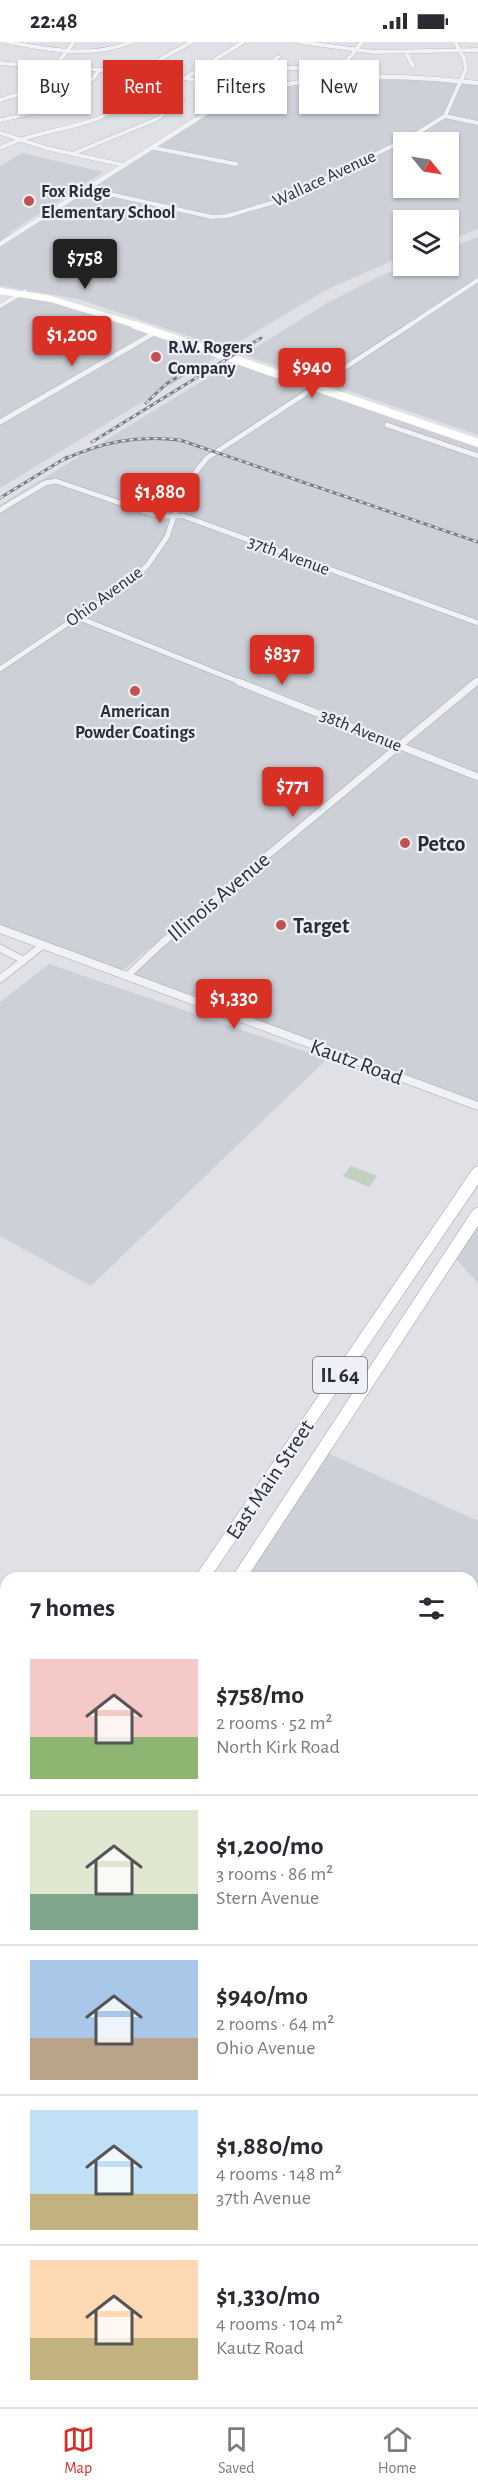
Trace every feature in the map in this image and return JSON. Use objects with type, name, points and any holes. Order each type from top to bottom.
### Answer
[{"type":"main road","points":[[0,289],[73,304],[159,330],[478,443]]},
{"type":"main road","points":[[318,385],[478,437]]},
{"type":"main road","name":"East Main Street","points":[[206,1572],[478,1173]]},
{"type":"main road","name":"East Main Street","points":[[244,1572],[478,1214]]},
{"type":"street","points":[[11,42],[65,49],[111,50],[131,42]]},
{"type":"street","points":[[58,60],[65,49],[74,42]]},
{"type":"street","points":[[162,60],[192,42]]},
{"type":"street","points":[[215,60],[243,42]]},
{"type":"street","points":[[300,42],[354,50],[406,53],[478,50]]},
{"type":"street","points":[[287,66],[340,62],[348,59],[362,42]]},
{"type":"street","points":[[455,42],[466,69],[445,116],[478,123]]},
{"type":"street","points":[[406,53],[408,63],[413,66]]},
{"type":"street","points":[[274,60],[278,57]]},
{"type":"street","points":[[0,63],[18,65]]},
{"type":"street","points":[[91,70],[103,70]]},
{"type":"street","points":[[0,120],[68,102],[89,88],[99,70]]},
{"type":"street","points":[[187,77],[195,72]]},
{"type":"street","points":[[183,77],[195,79]]},
{"type":"street","points":[[287,86],[343,79],[478,83]]},
{"type":"street","points":[[0,100],[18,95]]},
{"type":"street","points":[[0,148],[18,139],[81,124],[109,114]]},
{"type":"street","points":[[72,154],[88,145],[144,127],[166,114]]},
{"type":"street","points":[[0,244],[206,114]]},
{"type":"street","name":"Wallace Avenue","points":[[87,189],[205,216],[227,216],[278,201],[398,143],[445,116]]},
{"type":"street","points":[[0,133],[72,154],[123,165]]},
{"type":"street","points":[[154,148],[236,164]]},
{"type":"street","name":"Ohio Avenue","points":[[0,669],[147,566],[167,537],[184,487],[200,465],[216,451],[478,280]]},
{"type":"street","points":[[0,306],[24,293]]},
{"type":"street","points":[[0,422],[159,330]]},
{"type":"street","points":[[387,425],[478,456]]},
{"type":"street","name":"37th Avenue","points":[[0,510],[45,483],[56,481],[158,516],[183,516],[478,623]]},
{"type":"street","name":"38th Avenue","points":[[77,617],[478,777]]},
{"type":"street","name":"Illinois Avenue","points":[[127,976],[162,943],[478,680]]},
{"type":"street","name":"Kautz Road","points":[[0,929],[478,1106]]},
{"type":"street","points":[[0,979],[43,945]]},
{"type":"street","points":[[0,948],[23,960]]},
{"type":"shaded area","points":[[379,80],[430,80],[478,84],[478,229],[459,236],[459,210],[393,210],[393,260],[326,290],[227,349],[78,299],[0,286],[0,246],[209,114],[287,114],[287,87],[299,85],[299,114],[379,114]]},
{"type":"shaded area","name":"Fox Ridge Elementary School","points":[[22,153],[104,172],[9,233],[12,234],[0,242],[0,166]]},
{"type":"shaded area","points":[[478,237],[478,435],[244,355],[327,303],[393,271],[393,276],[459,276],[459,244]]},
{"type":"shaded area","points":[[22,296],[68,304],[220,355],[0,488],[0,308]]},
{"type":"shaded area","points":[[235,361],[478,444],[478,676],[122,971],[0,926],[0,505]]},
{"type":"shaded area","points":[[478,683],[478,775],[404,745]]},
{"type":"shaded area","points":[[401,748],[478,779],[478,1103],[128,974]]},
{"type":"shaded area","points":[[49,964],[327,1059],[91,1286],[0,1236],[0,1002]]},
{"type":"shaded area","points":[[478,1225],[478,1283],[456,1259]]},
{"type":"shaded area","points":[[321,1450],[478,1521],[478,1572],[240,1572]]},
{"type":"green space","points":[[351,1166],[377,1176],[369,1187],[343,1176]]},
{"type":"railway","points":[[92,442],[261,338]]},
{"type":"railway","points":[[146,403],[166,384],[186,372]]},
{"type":"railway","points":[[61,461],[90,449],[134,439],[180,440],[478,542]]},
{"type":"railway","points":[[0,498],[67,457]]},
{"type":"place","name":"Fox Ridge Elementary School","points":[[29,201]]},
{"type":"place","name":"R.W. Rogers Company","points":[[156,357]]},
{"type":"place","name":"American Powder Coatings","points":[[135,691]]},
{"type":"place","name":"Petco","points":[[405,843]]},
{"type":"place","name":"Target","points":[[281,925]]}]
